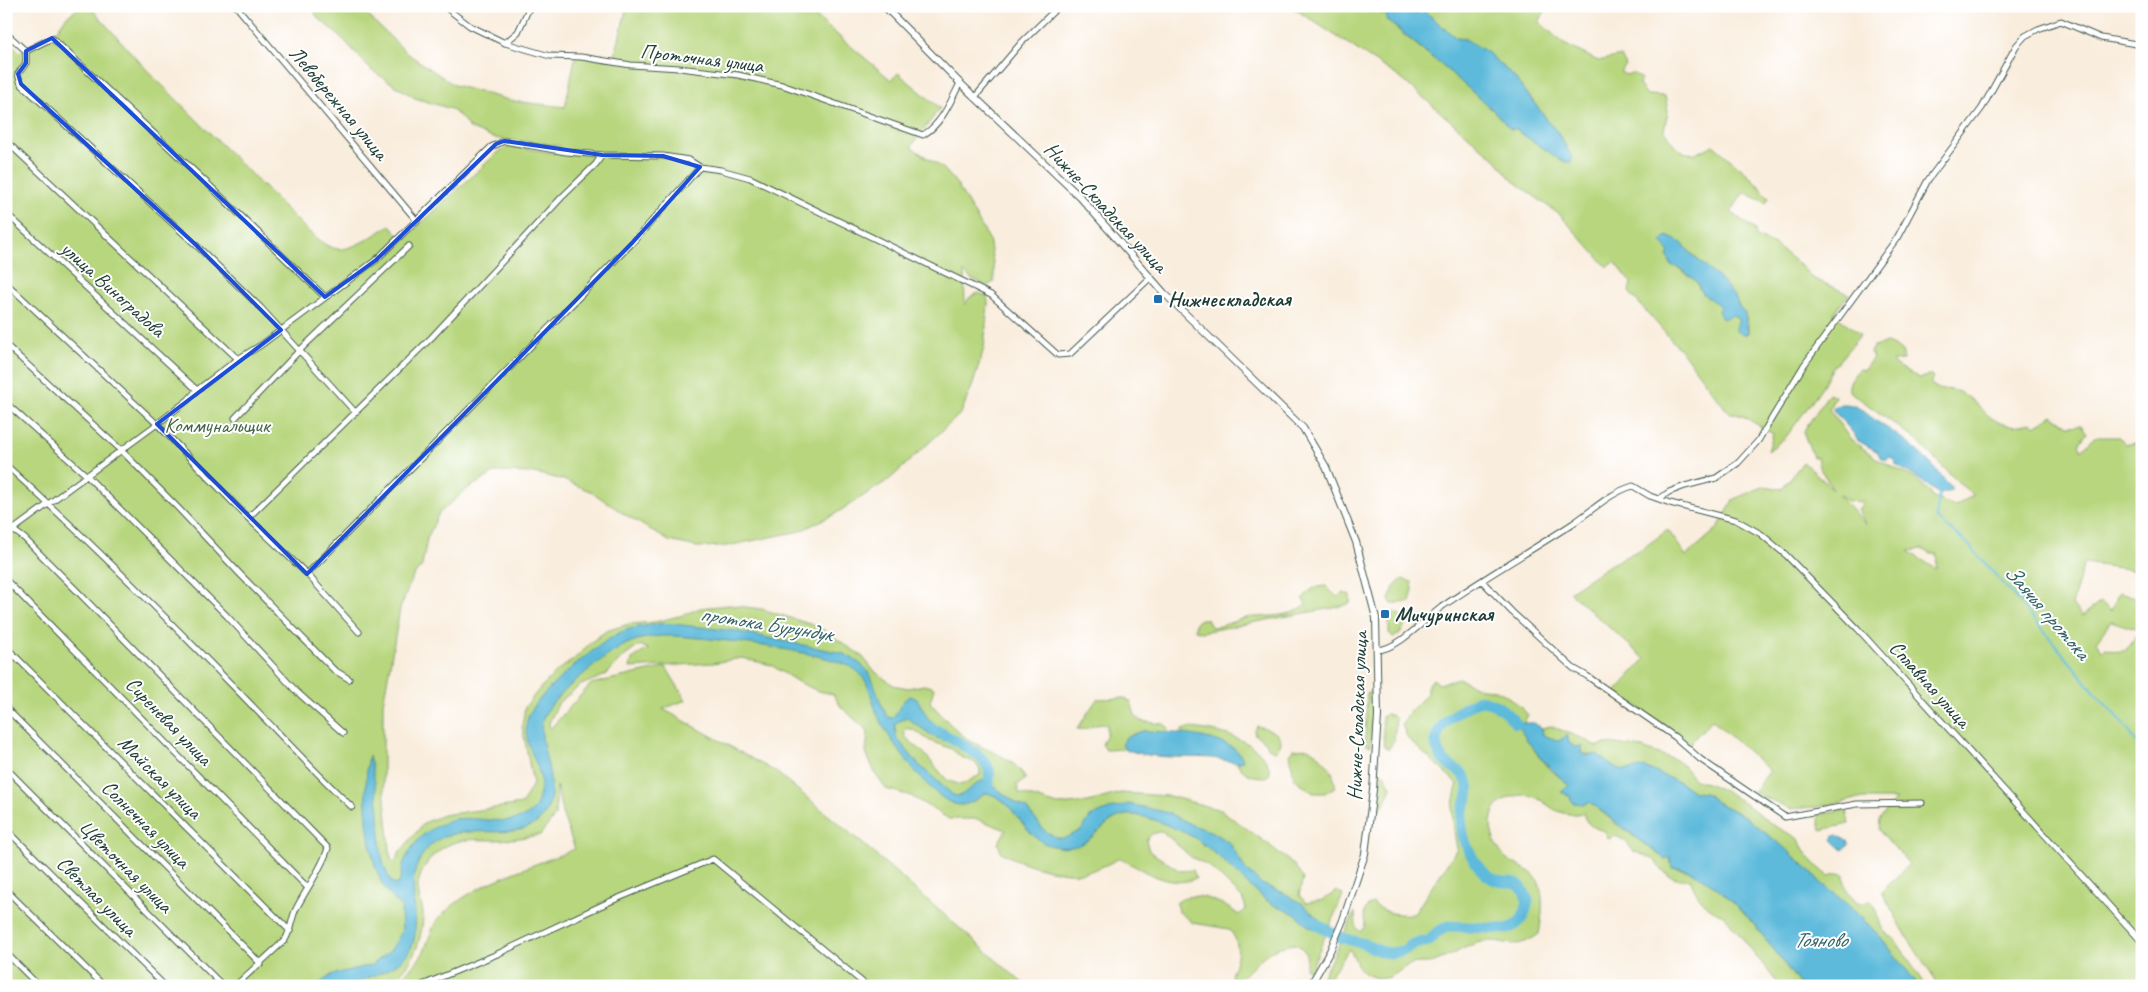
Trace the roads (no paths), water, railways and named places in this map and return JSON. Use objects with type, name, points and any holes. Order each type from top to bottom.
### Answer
[{"type":"street","name":"Левобережная улица","points":[[236,6],[417,221]]},
{"type":"street","name":"Проточная улица","points":[[447,6],[449,10],[470,26],[505,43],[550,56],[581,57],[630,66],[699,70],[764,81],[923,135],[934,126],[949,105],[960,83]]},
{"type":"street","points":[[505,43],[518,32],[530,6]]},
{"type":"street","name":"Нижне-Складская улица","points":[[884,6],[974,97],[1080,197],[1150,278],[1214,344],[1254,379],[1303,428],[1330,476],[1356,542],[1376,618],[1377,734],[1369,828],[1361,868],[1330,951],[1310,986]]},
{"type":"street","points":[[974,97],[1021,43],[1058,6]]},
{"type":"street","points":[[1659,499],[1669,492],[1685,486],[1716,478],[1738,463],[1758,440],[1804,365],[1867,276],[1897,238],[1928,180],[1982,108],[1992,93],[2009,58],[2025,36],[2038,29],[2062,21],[2101,38],[2142,45]]},
{"type":"street","points":[[6,33],[26,51],[26,62],[18,74],[21,84],[196,245],[281,330],[355,412]]},
{"type":"street","points":[[26,51],[52,38],[325,297]]},
{"type":"street","points":[[6,141],[238,359]]},
{"type":"street","points":[[6,535],[157,424],[238,359],[261,345],[376,260],[496,144],[504,141],[602,155],[663,156],[688,160],[700,166],[750,178],[870,238],[978,288],[1002,302],[1058,355],[1070,354],[1150,278]]},
{"type":"street","points":[[248,518],[432,337],[562,197],[596,164],[602,155]]},
{"type":"street","points":[[307,574],[633,242],[700,166]]},
{"type":"street","name":"улица Виноградова","points":[[6,213],[197,390]]},
{"type":"street","points":[[234,418],[299,350],[408,246]]},
{"type":"street","points":[[6,283],[157,424],[248,518],[307,574],[359,632]]},
{"type":"street","points":[[6,345],[121,450],[334,670],[349,679]]},
{"type":"street","points":[[6,403],[86,475],[227,616],[296,691],[343,733]]},
{"type":"street","points":[[6,465],[116,568],[227,680],[312,770],[352,807]]},
{"type":"street","name":"Сплавная улица","points":[[1377,650],[1393,646],[1442,606],[1508,562],[1573,524],[1603,501],[1626,488],[1633,486],[1659,499],[1736,520],[1761,534],[1786,555],[1858,629],[2142,942]]},
{"type":"street","points":[[6,525],[24,538],[78,592],[328,848],[291,922],[290,931],[285,940],[235,986]]},
{"type":"street","name":"Сиреневая улица","points":[[6,580],[308,886]]},
{"type":"street","points":[[1482,581],[1520,620],[1574,668],[1675,736],[1700,759],[1785,817],[1857,804],[1922,802]]},
{"type":"street","name":"Майская улица","points":[[6,647],[290,931]]},
{"type":"street","name":"Солнечная улица","points":[[6,708],[261,964]]},
{"type":"street","name":"Цветочная улица","points":[[6,768],[223,986]]},
{"type":"street","name":"Светлая улица","points":[[6,829],[165,986]]},
{"type":"street","points":[[420,986],[495,955],[609,902],[713,859],[867,986]]},
{"type":"street","points":[[6,890],[104,986]]},
{"type":"street","points":[[6,953],[38,986]]},
{"type":"water","points":[[1374,6],[1408,7],[1416,14],[1418,10],[1422,9],[1456,38],[1465,39],[1487,52],[1514,77],[1548,123],[1555,128],[1572,158],[1571,162],[1559,159],[1519,132],[1518,129],[1510,129],[1494,111],[1386,19],[1387,15],[1381,13]]},
{"type":"water","points":[[1667,236],[1682,243],[1690,253],[1724,283],[1745,313],[1748,333],[1744,335],[1736,331],[1735,327],[1739,320],[1733,315],[1722,319],[1718,311],[1720,306],[1703,294],[1697,282],[1683,270],[1671,265],[1667,256],[1669,252],[1661,241]]},
{"type":"water","points":[[1841,404],[1857,407],[1899,436],[1936,469],[1951,488],[1951,491],[1939,494],[1896,465],[1893,458],[1889,457],[1886,460],[1880,457],[1878,452],[1857,440],[1832,408]]},
{"type":"water","points":[[664,623],[735,631],[842,653],[855,660],[869,673],[888,717],[892,718],[904,700],[911,696],[917,699],[928,718],[949,736],[945,741],[934,737],[907,718],[895,723],[896,737],[918,764],[953,795],[960,796],[981,781],[987,781],[1016,803],[1026,808],[1045,831],[1057,838],[1065,838],[1082,830],[1090,817],[1109,809],[1129,804],[1169,813],[1192,825],[1210,831],[1230,843],[1246,870],[1262,884],[1284,893],[1303,904],[1330,930],[1327,935],[1309,926],[1295,914],[1266,900],[1199,841],[1154,820],[1133,815],[1122,816],[1112,820],[1087,841],[1077,846],[1064,848],[1040,841],[1004,802],[996,796],[986,793],[974,801],[960,805],[950,802],[938,795],[926,784],[903,756],[885,730],[877,714],[866,681],[857,671],[844,664],[766,646],[662,636],[638,640],[619,648],[593,666],[565,690],[546,713],[542,722],[542,733],[551,781],[551,793],[544,815],[534,825],[521,830],[505,832],[456,833],[442,838],[429,847],[421,857],[416,868],[413,888],[415,933],[413,943],[404,958],[389,969],[350,986],[315,986],[333,974],[372,965],[391,950],[402,931],[401,907],[384,887],[378,874],[369,841],[366,786],[369,755],[377,798],[383,859],[388,876],[393,884],[398,884],[404,862],[411,849],[421,837],[435,827],[461,818],[517,819],[527,815],[535,808],[541,786],[538,767],[526,731],[531,711],[552,686],[567,672],[609,639],[630,629]]},
{"type":"water","name":"Тояново","points":[[1516,723],[1534,723],[1542,728],[1543,735],[1559,741],[1567,735],[1569,743],[1575,747],[1583,746],[1581,752],[1585,755],[1597,754],[1613,766],[1624,770],[1644,767],[1681,783],[1694,792],[1705,793],[1716,802],[1744,816],[1810,870],[1820,882],[1847,904],[1879,935],[1919,986],[1801,986],[1751,921],[1737,905],[1721,892],[1687,870],[1672,868],[1670,857],[1665,859],[1589,802],[1584,804],[1572,803],[1570,796],[1561,792],[1569,785],[1540,756]]},
{"type":"water","points":[[1143,731],[1183,734],[1216,741],[1229,746],[1239,753],[1243,761],[1147,755],[1125,749],[1122,745],[1126,737]]},
{"type":"water","points":[[1837,835],[1847,841],[1849,845],[1843,850],[1832,840]]},
{"type":"waterway","name":"Заячья протока","points":[[1939,494],[1936,518],[1968,544],[2023,606],[2128,729],[2142,752]]},
{"type":"waterway","name":"протока Бурундук","points":[[1317,925],[1343,938],[1365,944],[1382,952],[1391,953],[1403,951],[1413,944],[1429,941],[1436,933],[1448,926],[1507,929],[1519,922],[1524,915],[1528,901],[1522,888],[1517,884],[1493,879],[1479,867],[1471,855],[1465,841],[1461,820],[1469,792],[1468,784],[1461,773],[1442,759],[1436,742],[1437,734],[1448,720],[1479,700],[1500,708],[1516,723]]},
{"type":"waterway","points":[[936,730],[981,757],[989,770],[989,785]]},
{"type":"place","name":"Нижнескладская","points":[[1158,299]]},
{"type":"place","name":"Мичуринская","points":[[1385,614]]},
{"type":"park label","name":"Коммунальщик","points":[[217,425]]}]
